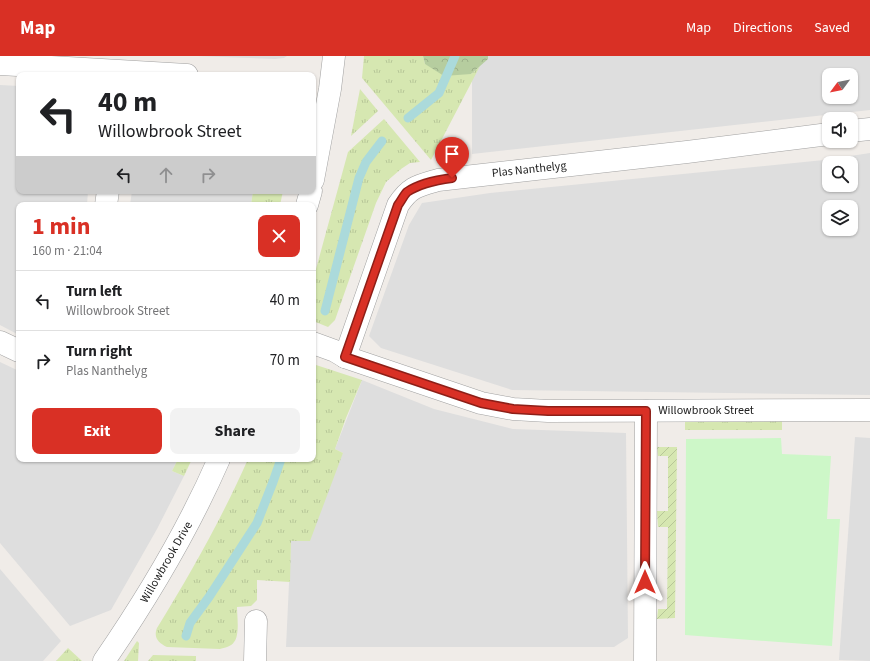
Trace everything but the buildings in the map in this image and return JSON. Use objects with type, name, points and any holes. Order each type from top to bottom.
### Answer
[{"type":"street","points":[[316,146],[321,88],[334,56]]},
{"type":"street","points":[[0,64],[110,72]]},
{"type":"street","points":[[858,130],[870,129]]},
{"type":"street","name":"Plas Nanthelyg","points":[[345,357],[398,205],[406,193],[419,185],[446,179],[687,152],[822,135]]},
{"type":"street","points":[[0,342],[16,350]]},
{"type":"street","name":"Willowbrook Street","points":[[316,344],[335,351],[345,357],[481,403],[507,408],[548,411],[870,410]]},
{"type":"street","points":[[645,661],[646,411]]},
{"type":"street","name":"Willowbrook Drive","points":[[104,661],[158,578],[190,521],[218,462]]},
{"type":"street","points":[[255,661],[256,621]]},
{"type":"shaded area","points":[[197,56],[287,56],[284,58],[275,59]]},
{"type":"shaded area","points":[[472,56],[870,56],[870,110],[852,112],[822,112],[822,115],[472,154]]},
{"type":"shaded area","points":[[0,85],[16,86],[16,194],[88,194],[87,202],[16,202],[16,333],[0,325]]},
{"type":"shaded area","points":[[870,153],[870,395],[512,390],[381,348],[369,336],[409,225],[422,203],[490,193],[822,160],[822,192],[858,192],[858,156],[850,156]]},
{"type":"shaded area","points":[[132,194],[253,194],[251,202],[130,202]]},
{"type":"shaded area","points":[[0,362],[16,370],[16,462],[176,462],[172,471],[184,476],[157,529],[111,610],[70,626],[0,543]]},
{"type":"shaded area","points":[[362,380],[434,409],[513,429],[626,433],[628,638],[614,647],[286,647],[291,541],[343,453],[335,449]]},
{"type":"shaded area","points":[[855,437],[870,438],[870,661],[839,660]]},
{"type":"shaded area","points":[[0,569],[61,641],[43,661],[0,661]]},
{"type":"green space","points":[[364,56],[423,56],[425,64],[471,74],[480,66],[431,160],[362,78]]},
{"type":"green space","points":[[423,56],[488,56],[488,59],[471,74],[444,76],[425,64]]},
{"type":"green space","points":[[360,89],[378,111],[351,136]]},
{"type":"green space","points":[[384,119],[420,162],[410,163],[386,182],[376,203],[335,320],[328,327],[316,322],[316,269],[348,152]]},
{"type":"green space","points":[[253,194],[282,194],[281,202],[251,202]]},
{"type":"green space","points":[[316,365],[362,380],[335,449],[343,453],[310,541],[291,541],[290,582],[257,580],[257,600],[251,606],[237,607],[237,635],[236,639],[230,646],[220,649],[167,647],[156,637],[157,628],[206,545],[228,503],[247,462],[316,462]]},
{"type":"green space","points":[[782,421],[782,430],[685,430],[685,422]]},
{"type":"green space","points":[[781,438],[782,454],[831,456],[827,519],[840,519],[832,646],[685,635],[686,439]]},
{"type":"green space","points":[[657,447],[677,447],[675,618],[657,619],[658,609],[667,609],[668,527],[658,527],[657,511],[668,511],[668,456],[658,456]]},
{"type":"green space","points":[[176,462],[191,462],[184,476],[172,471]]},
{"type":"green space","points":[[137,641],[139,643],[138,661],[124,661]]},
{"type":"green space","points":[[68,648],[82,661],[56,661]]},
{"type":"green space","points":[[153,655],[196,656],[196,661],[148,661]]},
{"type":"waterway","points":[[408,118],[439,93],[455,56]]},
{"type":"waterway","points":[[325,311],[359,178],[366,162],[382,141]]},
{"type":"waterway","points":[[186,636],[190,623],[209,597],[257,523],[280,462]]},
{"type":"route","points":[[452,178],[419,185],[406,193],[398,205],[345,357],[481,403],[513,409],[548,411],[646,411],[645,582]]}]
